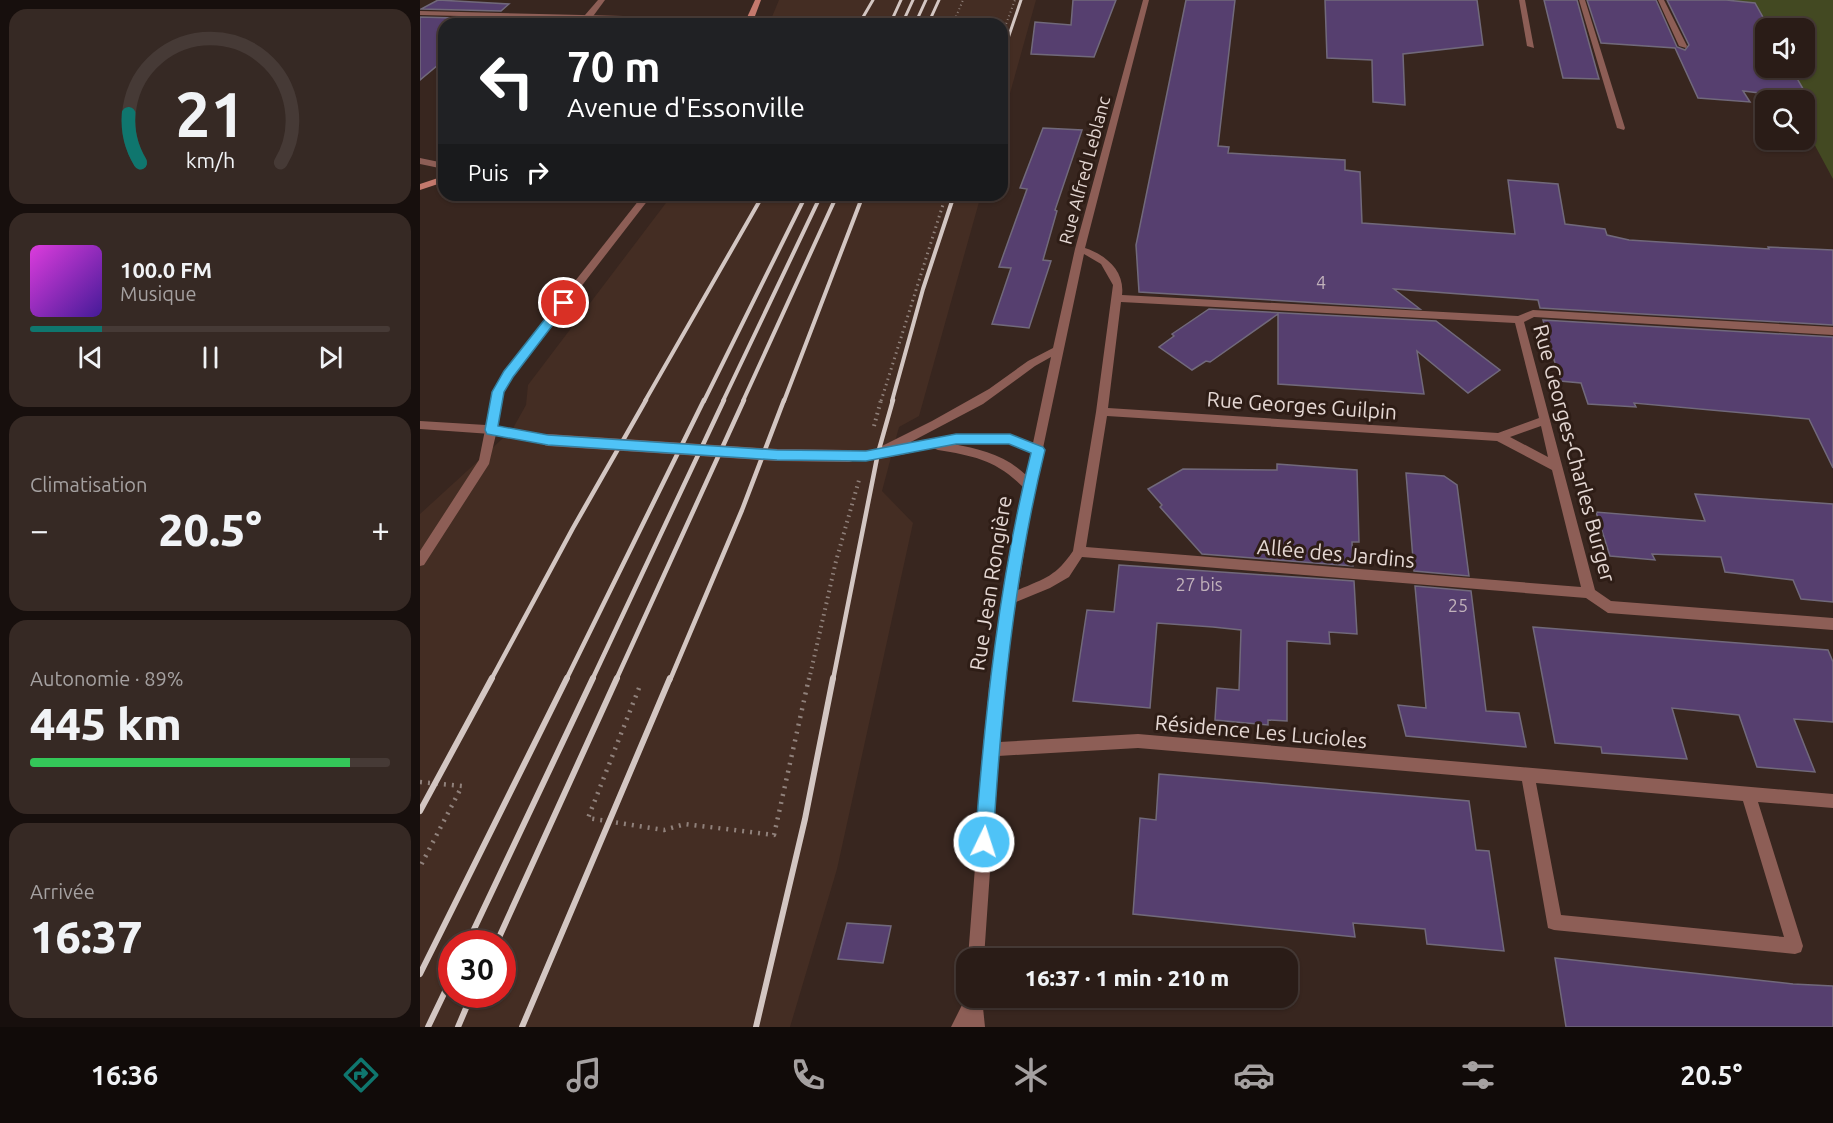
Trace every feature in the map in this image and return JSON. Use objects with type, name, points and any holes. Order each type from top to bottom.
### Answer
[{"type":"main road","points":[[750,18],[758,0]]},
{"type":"main road","points":[[420,188],[438,181]]},
{"type":"street","points":[[588,17],[602,0]]},
{"type":"street","name":"Rue Alfred Leblanc","points":[[1050,397],[1080,249],[1146,0]]},
{"type":"street","points":[[1522,0],[1531,46]]},
{"type":"street","points":[[1582,0],[1621,128]]},
{"type":"street","points":[[1661,0],[1683,46]]},
{"type":"street","points":[[420,13],[620,18]]},
{"type":"street","points":[[420,161],[438,165]]},
{"type":"street","points":[[420,561],[485,461],[498,392],[508,374],[643,201]]},
{"type":"street","points":[[1010,599],[1046,584],[1065,573],[1079,552],[1102,412],[1118,285],[1112,270],[1099,256],[1080,249]]},
{"type":"street","points":[[1117,298],[1519,320]]},
{"type":"street","name":"Rue Georges-Charles Burger","points":[[1833,331],[1533,313],[1519,320],[1589,593],[1608,607],[1833,624]]},
{"type":"street","points":[[872,455],[965,409],[993,392],[1026,365],[1059,350]]},
{"type":"street","name":"Rue Jean Rongière","points":[[977,948],[990,749],[1000,654],[1029,486],[1050,397]]},
{"type":"street","name":"Rue Georges Guilpin","points":[[1102,412],[1499,437],[1557,467]]},
{"type":"street","name":"Rue Georges Guilpin","points":[[1499,437],[1544,420]]},
{"type":"street","points":[[420,425],[491,430],[548,440],[777,455],[872,455],[956,439],[1010,439],[1038,450]]},
{"type":"street","points":[[928,445],[999,459],[1016,471],[1029,486]]},
{"type":"street","name":"Allée des Jardins","points":[[1079,552],[1589,593]]},
{"type":"street","name":"Résidence Les Lucioles","points":[[990,749],[1138,741],[1833,801]]},
{"type":"street","points":[[1528,776],[1554,922],[1795,946],[1748,793]]},
{"type":"street","points":[[960,1027],[969,1008]]},
{"type":"street","points":[[974,1008],[976,1027]]},
{"type":"path","points":[[956,18],[963,0]]},
{"type":"path","points":[[1008,19],[1015,0]]},
{"type":"path","points":[[639,688],[588,818],[664,830],[686,824],[774,836],[836,561],[872,455],[889,371],[944,201]]},
{"type":"path","points":[[420,783],[462,786],[420,867]]},
{"type":"shaded area","points":[[779,0],[1036,0],[1008,100],[1008,18],[772,18]]},
{"type":"shaded area","points":[[667,201],[979,201],[919,416],[899,427],[882,491],[913,523],[837,869],[790,1027],[420,1027],[420,514],[512,430],[526,405],[528,385]]},
{"type":"green space","points":[[1734,0],[1833,0],[1833,179],[1815,146],[1815,90],[1784,90],[1777,78],[1815,78],[1815,18],[1755,18],[1755,39]]},
{"type":"building","points":[[438,0],[509,4],[501,11],[421,9]]},
{"type":"building","points":[[1073,0],[1116,0],[1094,57],[1031,54],[1035,22],[1071,25]]},
{"type":"building","points":[[1186,0],[1235,0],[1218,146],[1229,147],[1228,153],[1345,160],[1345,170],[1360,172],[1362,223],[1515,234],[1508,180],[1558,184],[1565,224],[1605,229],[1607,235],[1629,240],[1769,249],[1768,247],[1833,250],[1833,325],[1540,308],[1538,300],[1394,289],[1420,309],[1139,292],[1136,245]]},
{"type":"building","points":[[1325,0],[1477,0],[1483,45],[1403,54],[1405,105],[1373,102],[1372,60],[1327,58]]},
{"type":"building","points":[[1544,0],[1577,0],[1599,79],[1563,78]]},
{"type":"building","points":[[1587,0],[1656,0],[1677,47],[1685,50],[1689,45],[1667,0],[1726,0],[1755,3],[1763,18],[1755,18],[1755,78],[1797,78],[1804,90],[1743,91],[1750,102],[1698,98],[1675,48],[1601,43]]},
{"type":"building","points":[[420,17],[456,18],[438,18],[438,65],[420,80]]},
{"type":"building","points":[[1043,128],[1082,130],[1055,210],[1057,211],[1043,260],[1051,261],[1029,328],[992,324],[1011,268],[999,267],[1027,189],[1020,188]]},
{"type":"building","points":[[1209,309],[1436,321],[1500,370],[1468,393],[1417,351],[1424,394],[1278,384],[1278,314],[1210,362],[1206,361],[1192,370],[1159,347],[1174,336],[1172,334]]},
{"type":"building","points":[[1543,320],[1833,337],[1833,468],[1809,419],[1634,403],[1636,407],[1588,404],[1581,383],[1560,381]]},
{"type":"building","points":[[1277,464],[1357,470],[1359,542],[1352,542],[1353,566],[1202,554],[1160,507],[1162,505],[1148,489],[1183,469],[1277,470]]},
{"type":"building","points":[[1406,473],[1444,476],[1457,485],[1469,576],[1414,571]]},
{"type":"building","points":[[1695,494],[1833,504],[1833,602],[1801,599],[1793,580],[1725,572],[1721,557],[1652,554],[1655,560],[1610,556],[1596,512],[1705,521]]},
{"type":"building","points":[[1119,565],[1354,581],[1357,634],[1329,632],[1330,644],[1287,641],[1287,721],[1268,720],[1268,725],[1215,720],[1217,688],[1239,690],[1241,630],[1213,627],[1157,623],[1150,708],[1073,701],[1087,610],[1114,612]]},
{"type":"building","points":[[1415,586],[1471,591],[1486,711],[1519,713],[1526,747],[1406,736],[1398,705],[1426,708]]},
{"type":"building","points":[[1533,627],[1828,650],[1833,662],[1833,722],[1794,719],[1815,772],[1757,767],[1739,715],[1672,708],[1687,759],[1602,753],[1601,747],[1555,743]]},
{"type":"building","points":[[1159,774],[1469,801],[1476,850],[1489,851],[1504,951],[1427,944],[1425,929],[1353,923],[1355,937],[1133,914],[1140,818],[1156,820]]},
{"type":"building","points":[[847,923],[891,926],[883,963],[838,959]]},
{"type":"building","points":[[1555,958],[1793,984],[1833,986],[1833,1027],[1566,1027]]},
{"type":"railway","points":[[862,18],[873,0]]},
{"type":"railway","points":[[893,18],[901,0]]},
{"type":"railway","points":[[905,18],[913,0]]},
{"type":"railway","points":[[918,18],[926,0]]},
{"type":"railway","points":[[931,18],[939,0]]},
{"type":"railway","points":[[1008,38],[1021,0]]},
{"type":"railway","points":[[645,401],[760,201]]},
{"type":"railway","points":[[704,401],[803,201]]},
{"type":"railway","points":[[723,401],[818,201]]},
{"type":"railway","points":[[743,401],[834,201]]},
{"type":"railway","points":[[784,401],[861,201]]},
{"type":"railway","points":[[892,401],[923,289],[952,201]]},
{"type":"railway","points":[[491,680],[573,528],[646,400]]},
{"type":"railway","points":[[566,680],[704,400]]},
{"type":"railway","points":[[592,680],[724,400]]},
{"type":"railway","points":[[616,680],[744,400]]},
{"type":"railway","points":[[670,680],[742,510],[784,400]]},
{"type":"railway","points":[[833,680],[878,453],[893,400]]},
{"type":"railway","points":[[420,811],[492,678]]},
{"type":"railway","points":[[420,974],[567,678]]},
{"type":"railway","points":[[474,930],[593,678]]},
{"type":"railway","points":[[502,930],[617,678]]},
{"type":"railway","points":[[522,1027],[670,678]]},
{"type":"railway","points":[[756,1027],[805,819],[833,678]]},
{"type":"railway","points":[[428,1027],[438,1006]]},
{"type":"railway","points":[[458,1027],[466,1008]]},
{"type":"route","points":[[564,303],[508,374],[498,392],[491,430],[548,440],[777,455],[866,456],[956,439],[1010,439],[1038,450],[1029,486],[996,686],[984,842]]}]
